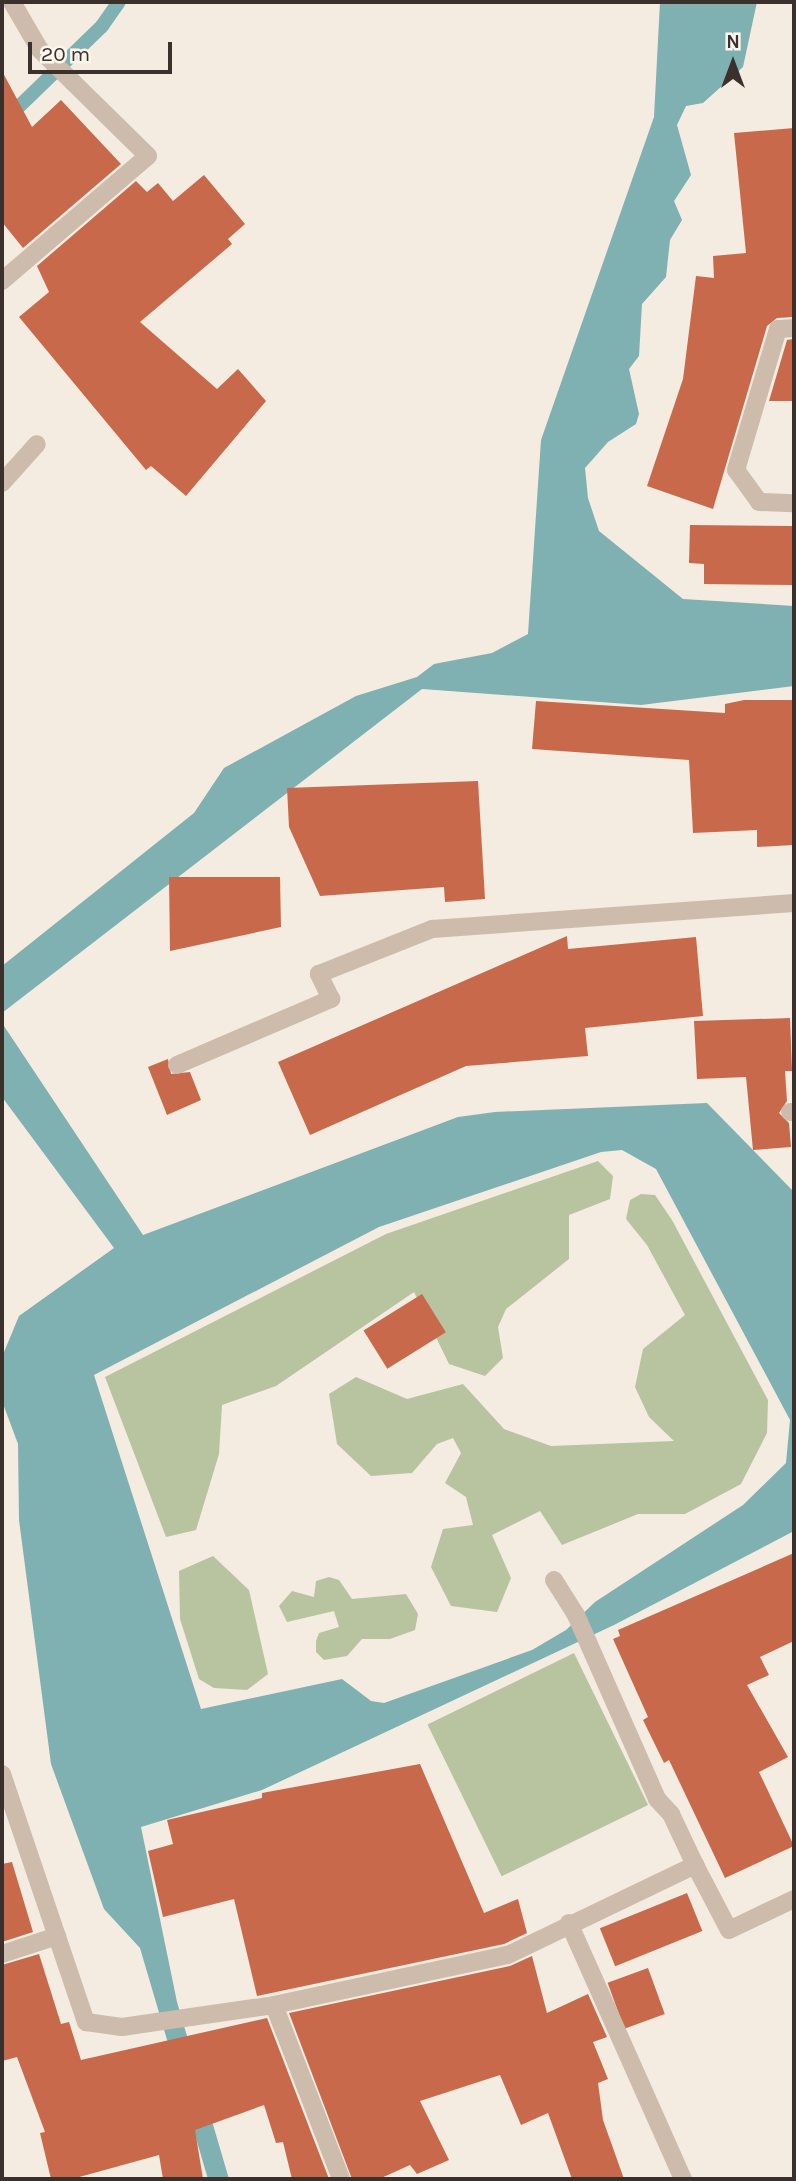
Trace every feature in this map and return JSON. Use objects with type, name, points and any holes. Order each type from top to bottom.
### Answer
[{"type":"street","points":[[2,281],[148,156],[51,62],[12,2]]},
{"type":"street","points":[[794,328],[778,329],[736,470],[759,502],[794,503]]},
{"type":"street","points":[[2,483],[37,444]]},
{"type":"street","points":[[177,1065],[331,999],[319,974],[432,929],[794,903]]},
{"type":"street","points":[[554,1580],[576,1615],[657,1799],[671,1814],[729,1930],[794,1899]]},
{"type":"street","points":[[2,1774],[86,2022],[121,2027],[274,2005],[508,1955],[569,1923],[695,1865]]},
{"type":"street","points":[[569,1923],[683,2179]]},
{"type":"street","points":[[2,1954],[57,1936]]},
{"type":"street","points":[[274,2005],[341,2179]]},
{"type":"green space","points":[[598,1161],[613,1176],[610,1199],[569,1215],[569,1259],[506,1309],[498,1327],[503,1358],[485,1376],[449,1364],[414,1292],[276,1386],[222,1405],[219,1454],[196,1530],[166,1537],[105,1377],[386,1234]]},
{"type":"green space","points":[[641,1194],[655,1195],[672,1220],[768,1400],[767,1433],[741,1484],[685,1514],[638,1514],[562,1545],[540,1511],[492,1535],[511,1578],[497,1612],[451,1606],[431,1567],[443,1529],[473,1525],[466,1497],[445,1483],[461,1453],[453,1438],[437,1444],[412,1473],[371,1476],[337,1444],[329,1394],[356,1377],[407,1399],[463,1384],[504,1429],[551,1446],[674,1441],[649,1417],[635,1387],[643,1349],[685,1315],[647,1245],[626,1219],[630,1200]]},
{"type":"green space","points":[[213,1556],[249,1590],[268,1674],[247,1690],[214,1688],[199,1679],[180,1619],[179,1571]]},
{"type":"green space","points":[[329,1577],[339,1580],[352,1599],[406,1594],[418,1614],[415,1630],[390,1639],[362,1639],[347,1656],[324,1660],[316,1652],[316,1641],[319,1633],[339,1627],[334,1611],[287,1622],[279,1606],[292,1591],[314,1597],[316,1581]]},
{"type":"green space","points":[[574,1653],[648,1805],[502,1876],[427,1724]]},
{"type":"water","points":[[660,2],[757,2],[743,67],[703,103],[686,106],[677,125],[691,175],[674,201],[682,220],[670,240],[666,277],[642,304],[639,356],[629,369],[639,414],[636,424],[608,442],[585,468],[588,498],[599,531],[683,599],[794,606],[794,686],[641,705],[422,689],[2,1013],[2,966],[194,813],[224,768],[356,696],[417,677],[434,664],[492,653],[528,634],[541,440],[654,117]]},
{"type":"water","points":[[2,1023],[143,1235],[458,1117],[495,1112],[707,1103],[794,1192],[794,1531],[614,1625],[262,1790],[141,1827],[177,2002],[229,2179],[208,2179],[140,1948],[104,1909],[51,1764],[19,1520],[18,1444],[2,1401],[2,1357],[19,1316],[114,1248],[2,1097]],"holes":[[[622,1150],[656,1169],[790,1420],[786,1463],[743,1505],[595,1602],[566,1630],[532,1650],[384,1703],[371,1701],[342,1679],[201,1709],[94,1375],[379,1227],[601,1152]]]},
{"type":"building","points":[[2,71],[32,127],[61,100],[121,164],[23,248],[2,222]]},
{"type":"building","points":[[794,128],[793,317],[777,318],[767,326],[713,509],[647,486],[683,379],[696,276],[714,278],[713,256],[746,253],[734,133]]},
{"type":"building","points":[[204,175],[245,224],[228,239],[232,244],[140,322],[217,389],[238,369],[266,401],[186,496],[151,466],[146,470],[19,317],[49,292],[37,266],[136,181],[147,192],[158,183],[173,201]]},
{"type":"building","points":[[793,339],[793,401],[769,401],[787,340]]},
{"type":"building","points":[[690,525],[794,526],[794,585],[704,584],[704,564],[689,563]]},
{"type":"building","points":[[744,700],[794,700],[794,845],[757,847],[757,830],[693,833],[689,760],[532,749],[536,701],[725,713],[725,704]]},
{"type":"building","points":[[478,781],[485,899],[445,902],[444,887],[320,896],[289,827],[287,788]]},
{"type":"building","points":[[169,877],[280,877],[281,927],[170,951]]},
{"type":"building","points":[[567,936],[568,949],[696,937],[703,1016],[585,1028],[588,1056],[466,1066],[310,1135],[278,1062]]},
{"type":"building","points":[[790,1018],[792,1071],[785,1071],[787,1101],[779,1113],[789,1123],[791,1147],[753,1150],[746,1077],[697,1079],[694,1021]]},
{"type":"building","points":[[168,1059],[171,1074],[190,1072],[201,1100],[167,1115],[148,1067]]},
{"type":"building","points":[[422,1294],[446,1332],[387,1369],[363,1331]]},
{"type":"building","points":[[794,1553],[794,1641],[760,1657],[769,1675],[747,1685],[788,1757],[759,1772],[794,1846],[725,1878],[669,1760],[664,1763],[643,1720],[648,1717],[613,1639],[620,1636],[618,1630]]},
{"type":"building","points":[[420,1764],[484,1913],[518,1899],[527,1933],[504,1944],[257,1996],[234,1899],[163,1917],[148,1851],[173,1844],[167,1820],[262,1798],[262,1793]]},
{"type":"building","points":[[12,1862],[33,1932],[2,1942],[2,1864]]},
{"type":"building","points":[[687,1893],[702,1931],[615,1966],[600,1928]]},
{"type":"building","points":[[39,1954],[61,2024],[69,2022],[81,2060],[267,2018],[329,2179],[292,2179],[283,2142],[276,2143],[264,2105],[195,2130],[203,2179],[163,2179],[159,2155],[72,2179],[51,2179],[40,2133],[45,2132],[17,2057],[2,2061],[2,1965]]},
{"type":"building","points":[[532,1956],[547,2013],[588,1994],[607,2037],[593,2042],[608,2079],[598,2083],[603,2120],[624,2179],[572,2179],[548,2113],[521,2125],[500,2075],[420,2101],[449,2160],[417,2174],[410,2165],[379,2179],[352,2179],[289,2013],[510,1966]]},
{"type":"building","points":[[648,1968],[665,2014],[624,2029],[608,1983]]},
{"type":"waterway","points":[[2,123],[102,26],[119,2]]}]
